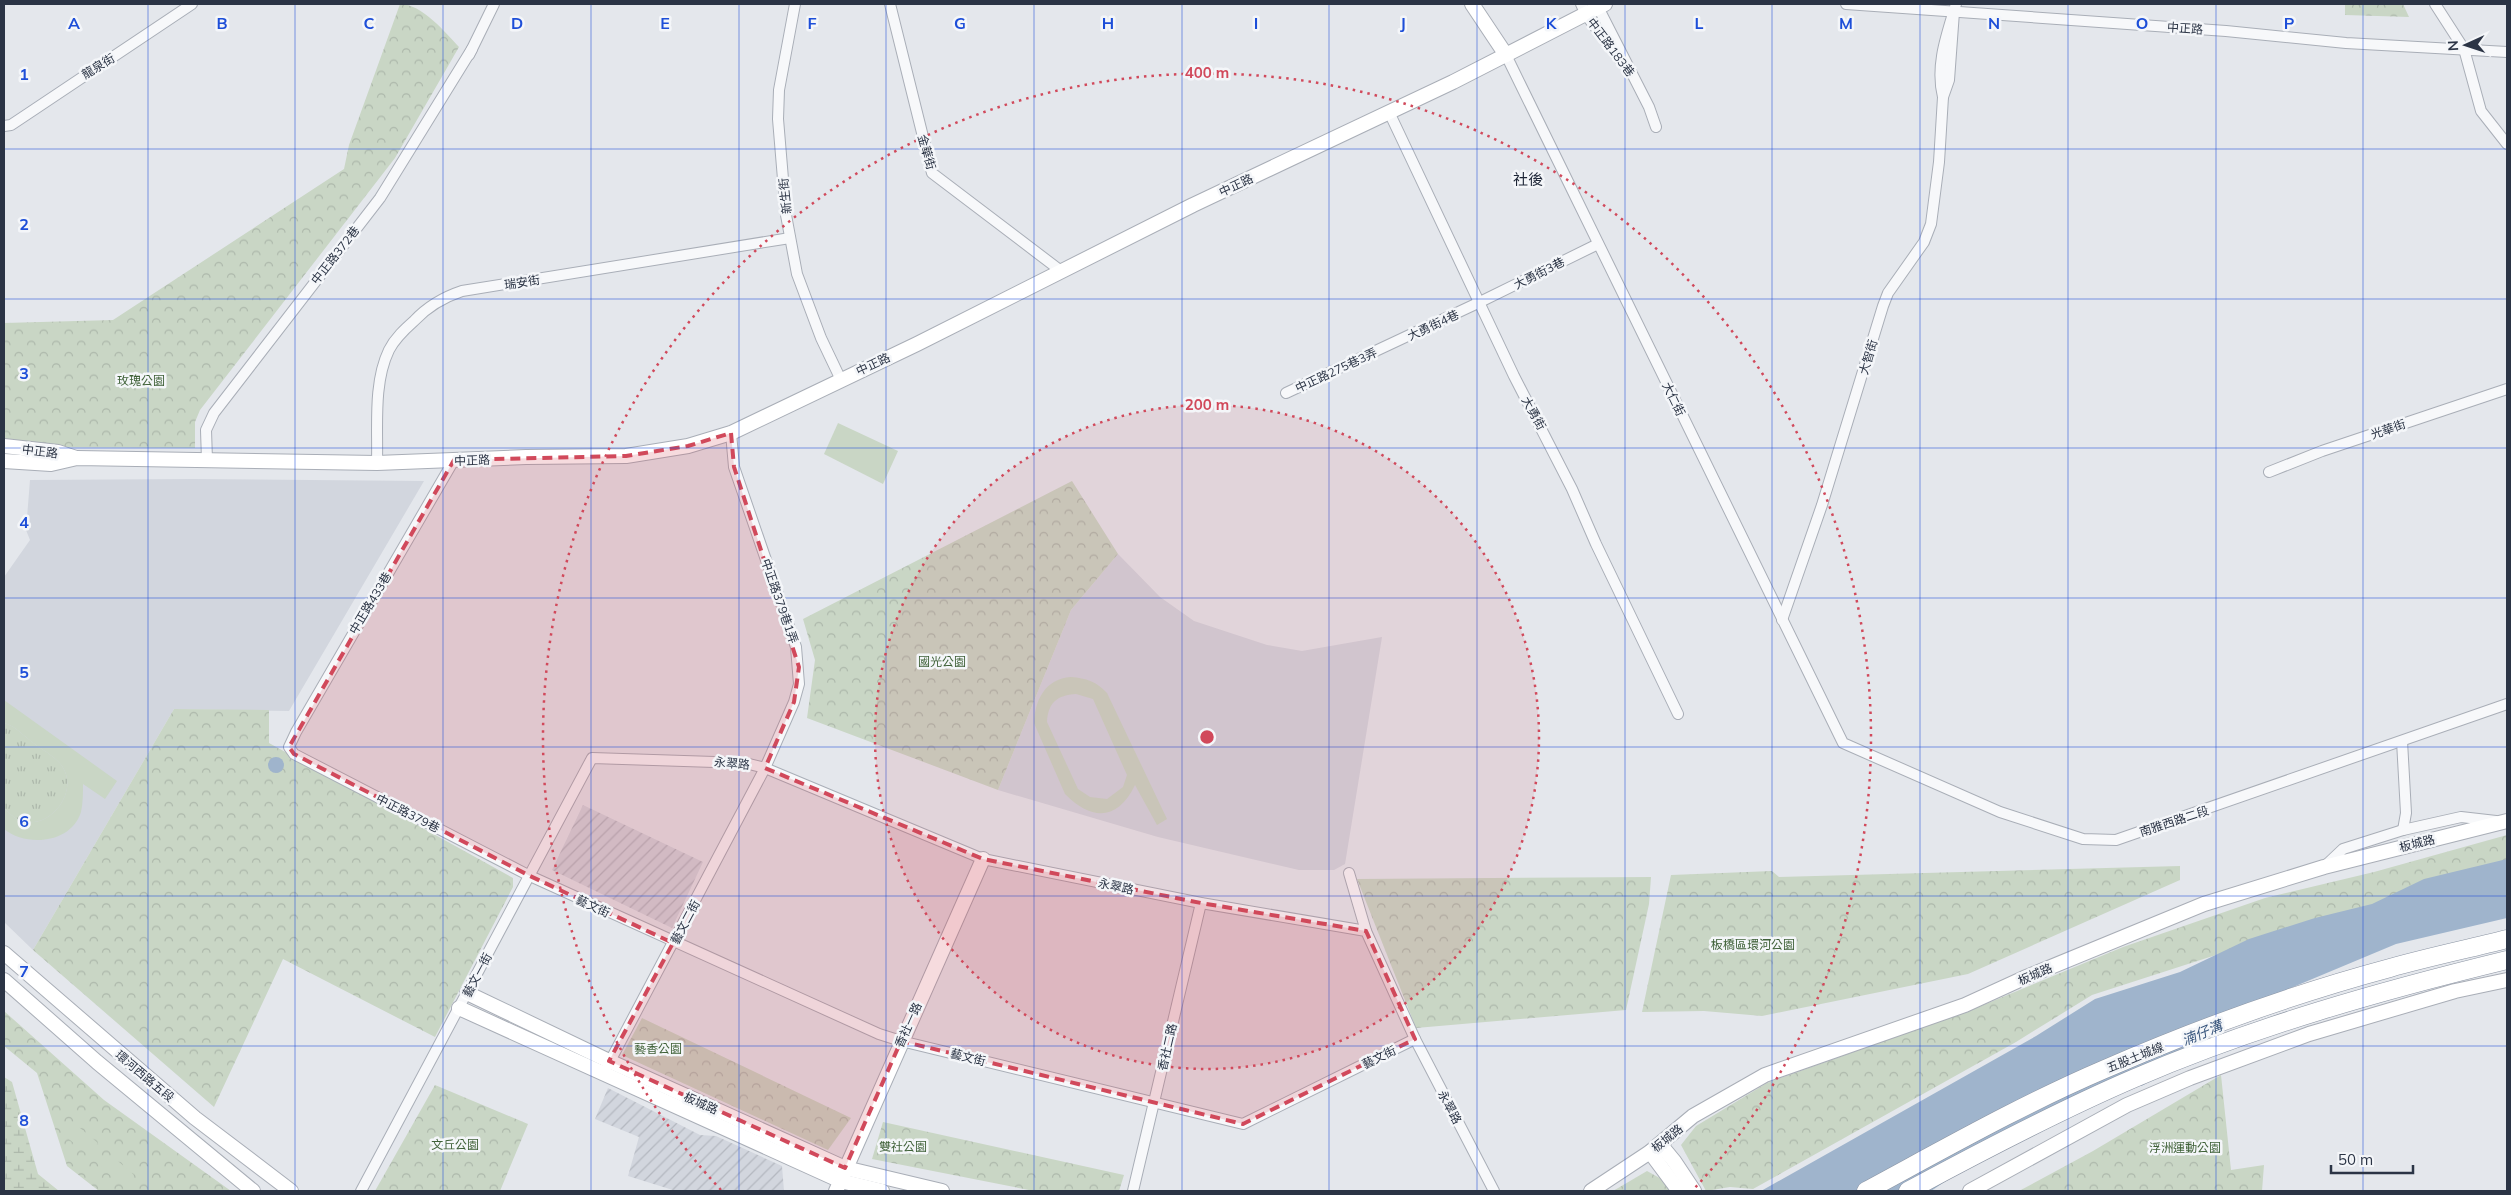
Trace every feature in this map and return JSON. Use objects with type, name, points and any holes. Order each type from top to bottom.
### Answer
[{"type":"highway","name":"五股土城線","points":[[1866,1191],[2103,1069],[2192,1034],[2308,992],[2390,968],[2507,939]]},
{"type":"highway","name":"五股土城線","points":[[1908,1191],[2046,1120],[2134,1078],[2196,1053],[2359,998],[2507,960]]},
{"type":"street","name":"龍泉街","points":[[4,126],[11,125],[192,4]]},
{"type":"street","name":"中正路372巷","points":[[207,460],[206,430],[214,413],[380,198],[470,52],[494,4]]},
{"type":"street","name":"新生街","points":[[795,4],[779,90],[778,119],[790,238],[796,274],[840,380]]},
{"type":"street","name":"金華街","points":[[890,4],[932,173],[1061,271]]},
{"type":"street","points":[[1472,4],[1506,55]]},
{"type":"street","name":"中正路","points":[[1846,4],[1955,8],[2346,43],[2507,52]]},
{"type":"street","points":[[2435,4],[2464,49],[2481,111],[2507,144]]},
{"type":"street","name":"中正路","points":[[4,461],[51,464],[77,458],[377,463],[626,456],[688,446],[731,432],[917,344],[1193,205],[1506,55],[1584,9],[1602,5]]},
{"type":"street","name":"中正路183巷","points":[[1602,5],[1649,107],[1656,127]]},
{"type":"street","name":"大智街","points":[[1782,620],[1825,496],[1883,306],[1888,293],[1924,242],[1931,224],[1939,162],[1943,97],[1949,80],[1955,8]]},
{"type":"street","name":"中正路183巷","points":[[1584,9],[1636,80]]},
{"type":"street","name":"大仁街","points":[[1506,55],[1843,742]]},
{"type":"street","name":"大勇街","points":[[1389,112],[1514,376],[1572,488],[1596,544],[1678,714]]},
{"type":"street","name":"瑞安街","points":[[377,463],[380,386],[383,365],[390,348],[402,332],[420,314],[446,296],[462,291],[790,238]]},
{"type":"street","name":"大勇街3巷","points":[[1480,302],[1598,244]]},
{"type":"street","name":"大勇街4巷","points":[[1386,347],[1480,302]]},
{"type":"street","name":"中正路275巷3弄","points":[[1286,393],[1386,347]]},
{"type":"street","name":"光華街","points":[[2270,472],[2322,451],[2507,389]]},
{"type":"street","name":"中正路379巷1弄","points":[[731,432],[734,467],[796,647],[799,667],[799,684],[794,702],[765,768]]},
{"type":"street","name":"中正路","points":[[4,446],[58,452],[77,458]]},
{"type":"street","name":"中正路433巷","points":[[289,747],[331,668],[454,460]]},
{"type":"street","name":"南雅西路二段","points":[[1843,742],[2000,812],[2083,839],[2096,841],[2116,840],[2182,819],[2507,704]]},
{"type":"street","points":[[2402,741],[2406,814],[2403,830]]},
{"type":"street","name":"中正路379巷","points":[[289,747],[294,754],[530,876]]},
{"type":"street","name":"永翠路","points":[[592,758],[745,763],[765,768],[983,858],[1201,904],[1366,931],[1415,1039],[1494,1191]]},
{"type":"street","name":"藝文一街","points":[[362,1191],[592,758]]},
{"type":"street","name":"藝文二街","points":[[603,1075],[765,768]]},
{"type":"street","points":[[2324,867],[2343,849],[2403,830],[2461,818],[2505,821]]},
{"type":"street","name":"板城路","points":[[1591,1191],[1655,1148],[1694,1116],[1764,1075],[1965,1006],[2024,978],[2204,904],[2324,867],[2505,821]]},
{"type":"street","name":"香社一路","points":[[838,1186],[983,858]]},
{"type":"street","points":[[1349,873],[1366,931]]},
{"type":"street","name":"藝文街","points":[[530,876],[674,943],[879,1034],[901,1041],[1243,1124],[1415,1039]]},
{"type":"street","name":"香社二路","points":[[1133,1191],[1201,904]]},
{"type":"street","name":"環河西路五段","points":[[4,953],[195,1118],[291,1191]]},
{"type":"street","name":"環河西路五段","points":[[4,980],[105,1068],[253,1191]]},
{"type":"street","points":[[1970,1191],[2127,1105],[2190,1078],[2309,1034],[2455,991],[2507,980]]},
{"type":"street","name":"板城路","points":[[467,993],[609,1061],[845,1168],[942,1191]]},
{"type":"street","name":"板城路","points":[[459,1008],[838,1186],[882,1191]]},
{"type":"street","points":[[1655,1148],[1679,1191]]},
{"type":"street","points":[[1655,1148],[1674,1161],[1694,1191]]},
{"type":"highlighted area","points":[[731,433],[734,467],[799,667],[794,702],[765,768],[983,859],[1201,903],[1366,931],[1415,1039],[1243,1124],[901,1041],[845,1168],[609,1061],[673,943],[530,876],[294,754],[289,747],[454,460],[626,456],[688,446]]},
{"type":"shaded area","points":[[30,480],[424,481],[289,711],[174,709],[33,950],[4,922],[4,577],[30,540],[26,530]]},
{"type":"shaded area","points":[[1118,554],[1160,597],[1194,621],[1267,645],[1302,651],[1382,637],[1345,864],[1334,870],[1299,870],[1158,837],[998,790],[1071,610]]},
{"type":"shaded area","points":[[583,805],[703,862],[672,928],[552,870]]},
{"type":"shaded area","points":[[608,1088],[700,1135],[716,1136],[782,1166],[784,1191],[676,1191],[628,1176],[639,1137],[595,1119]]},
{"type":"green space","name":"玫瑰公園","points":[[400,4],[408,5],[425,14],[459,47],[395,158],[200,410],[195,422],[195,448],[29,447],[4,440],[4,323],[113,320],[344,169],[349,145]]},
{"type":"green space","points":[[2345,4],[2403,4],[2409,17],[2345,15]]},
{"type":"green space","points":[[838,423],[898,451],[883,484],[824,454]]},
{"type":"green space","name":"國光公園","points":[[1072,481],[1118,554],[1071,610],[998,790],[807,718],[815,660],[803,619]]},
{"type":"green space","points":[[1071,677],[1082,678],[1095,683],[1107,693],[1167,819],[1157,825],[1135,785],[1121,805],[1113,811],[1104,813],[1095,813],[1085,809],[1065,794],[1034,723],[1039,699],[1043,692],[1048,686]],"holes":[[[1076,694],[1093,699],[1127,775],[1123,787],[1107,799],[1090,797],[1078,789],[1047,722],[1049,710],[1059,698]]]},
{"type":"green space","points":[[4,700],[117,781],[105,799],[83,784],[83,802],[76,823],[68,831],[58,836],[35,840],[13,835],[4,829],[4,808],[15,818],[26,822],[38,821],[48,817],[63,800],[67,788],[67,777],[62,766],[52,756],[15,728],[4,723]]},
{"type":"green space","points":[[174,709],[269,710],[269,743],[513,878],[513,887],[435,1037],[283,959],[214,1107],[33,950]]},
{"type":"green space","points":[[4,723],[15,728],[56,759],[62,766],[67,777],[67,788],[63,800],[48,817],[38,821],[26,822],[15,818],[4,808]]},
{"type":"green space","points":[[2507,835],[2507,868],[2281,934],[2092,995],[2016,1042],[1753,1189],[1730,1187],[1706,1191],[1681,1145],[1696,1126],[1767,1083],[1976,1008],[2123,947],[2265,898],[2374,872]]},
{"type":"green space","name":"板橋區環河公園","points":[[2180,866],[2180,880],[1968,974],[1762,1016],[1704,1011],[1642,1012],[1671,875],[1772,871],[1779,877]]},
{"type":"green space","points":[[1651,877],[1649,904],[1626,1010],[1416,1028],[1357,879]]},
{"type":"green space","points":[[4,1011],[104,1100],[231,1191],[99,1191],[67,1166],[37,1073],[4,1046]]},
{"type":"green space","name":"藝香公園","points":[[642,1018],[851,1118],[828,1150],[622,1055]]},
{"type":"green space","name":"浮洲運動公園","points":[[2221,1075],[2231,1170],[2264,1165],[2262,1191],[2019,1191],[2093,1151]]},
{"type":"green space","points":[[4,1077],[12,1082],[38,1174],[59,1191],[4,1191]]},
{"type":"green space","name":"文丘公園","points":[[435,1085],[528,1124],[500,1191],[375,1191]]},
{"type":"green space","name":"雙社公園","points":[[883,1122],[1124,1175],[1119,1191],[1034,1191],[872,1159]]},
{"type":"green space","points":[[74,1123],[98,1143],[88,1155],[64,1135]]},
{"type":"green space","points":[[111,1155],[134,1175],[124,1187],[101,1167]]},
{"type":"green space","points":[[1647,1171],[1665,1181],[1670,1191],[1613,1191]]},
{"type":"water","points":[[276,757],[284,765],[276,773],[268,765]]},
{"type":"water","points":[[2507,859],[2507,918],[2396,944],[2214,1020],[2131,1074],[1974,1162],[1931,1191],[1761,1191],[2036,1036],[2095,999],[2180,972],[2249,939],[2315,918],[2372,904],[2424,879]]},
{"type":"waterway","name":"湳仔溝","points":[[2139,1076],[2185,1037]]},
{"type":"district","name":"社後","points":[[1528,179]]}]
